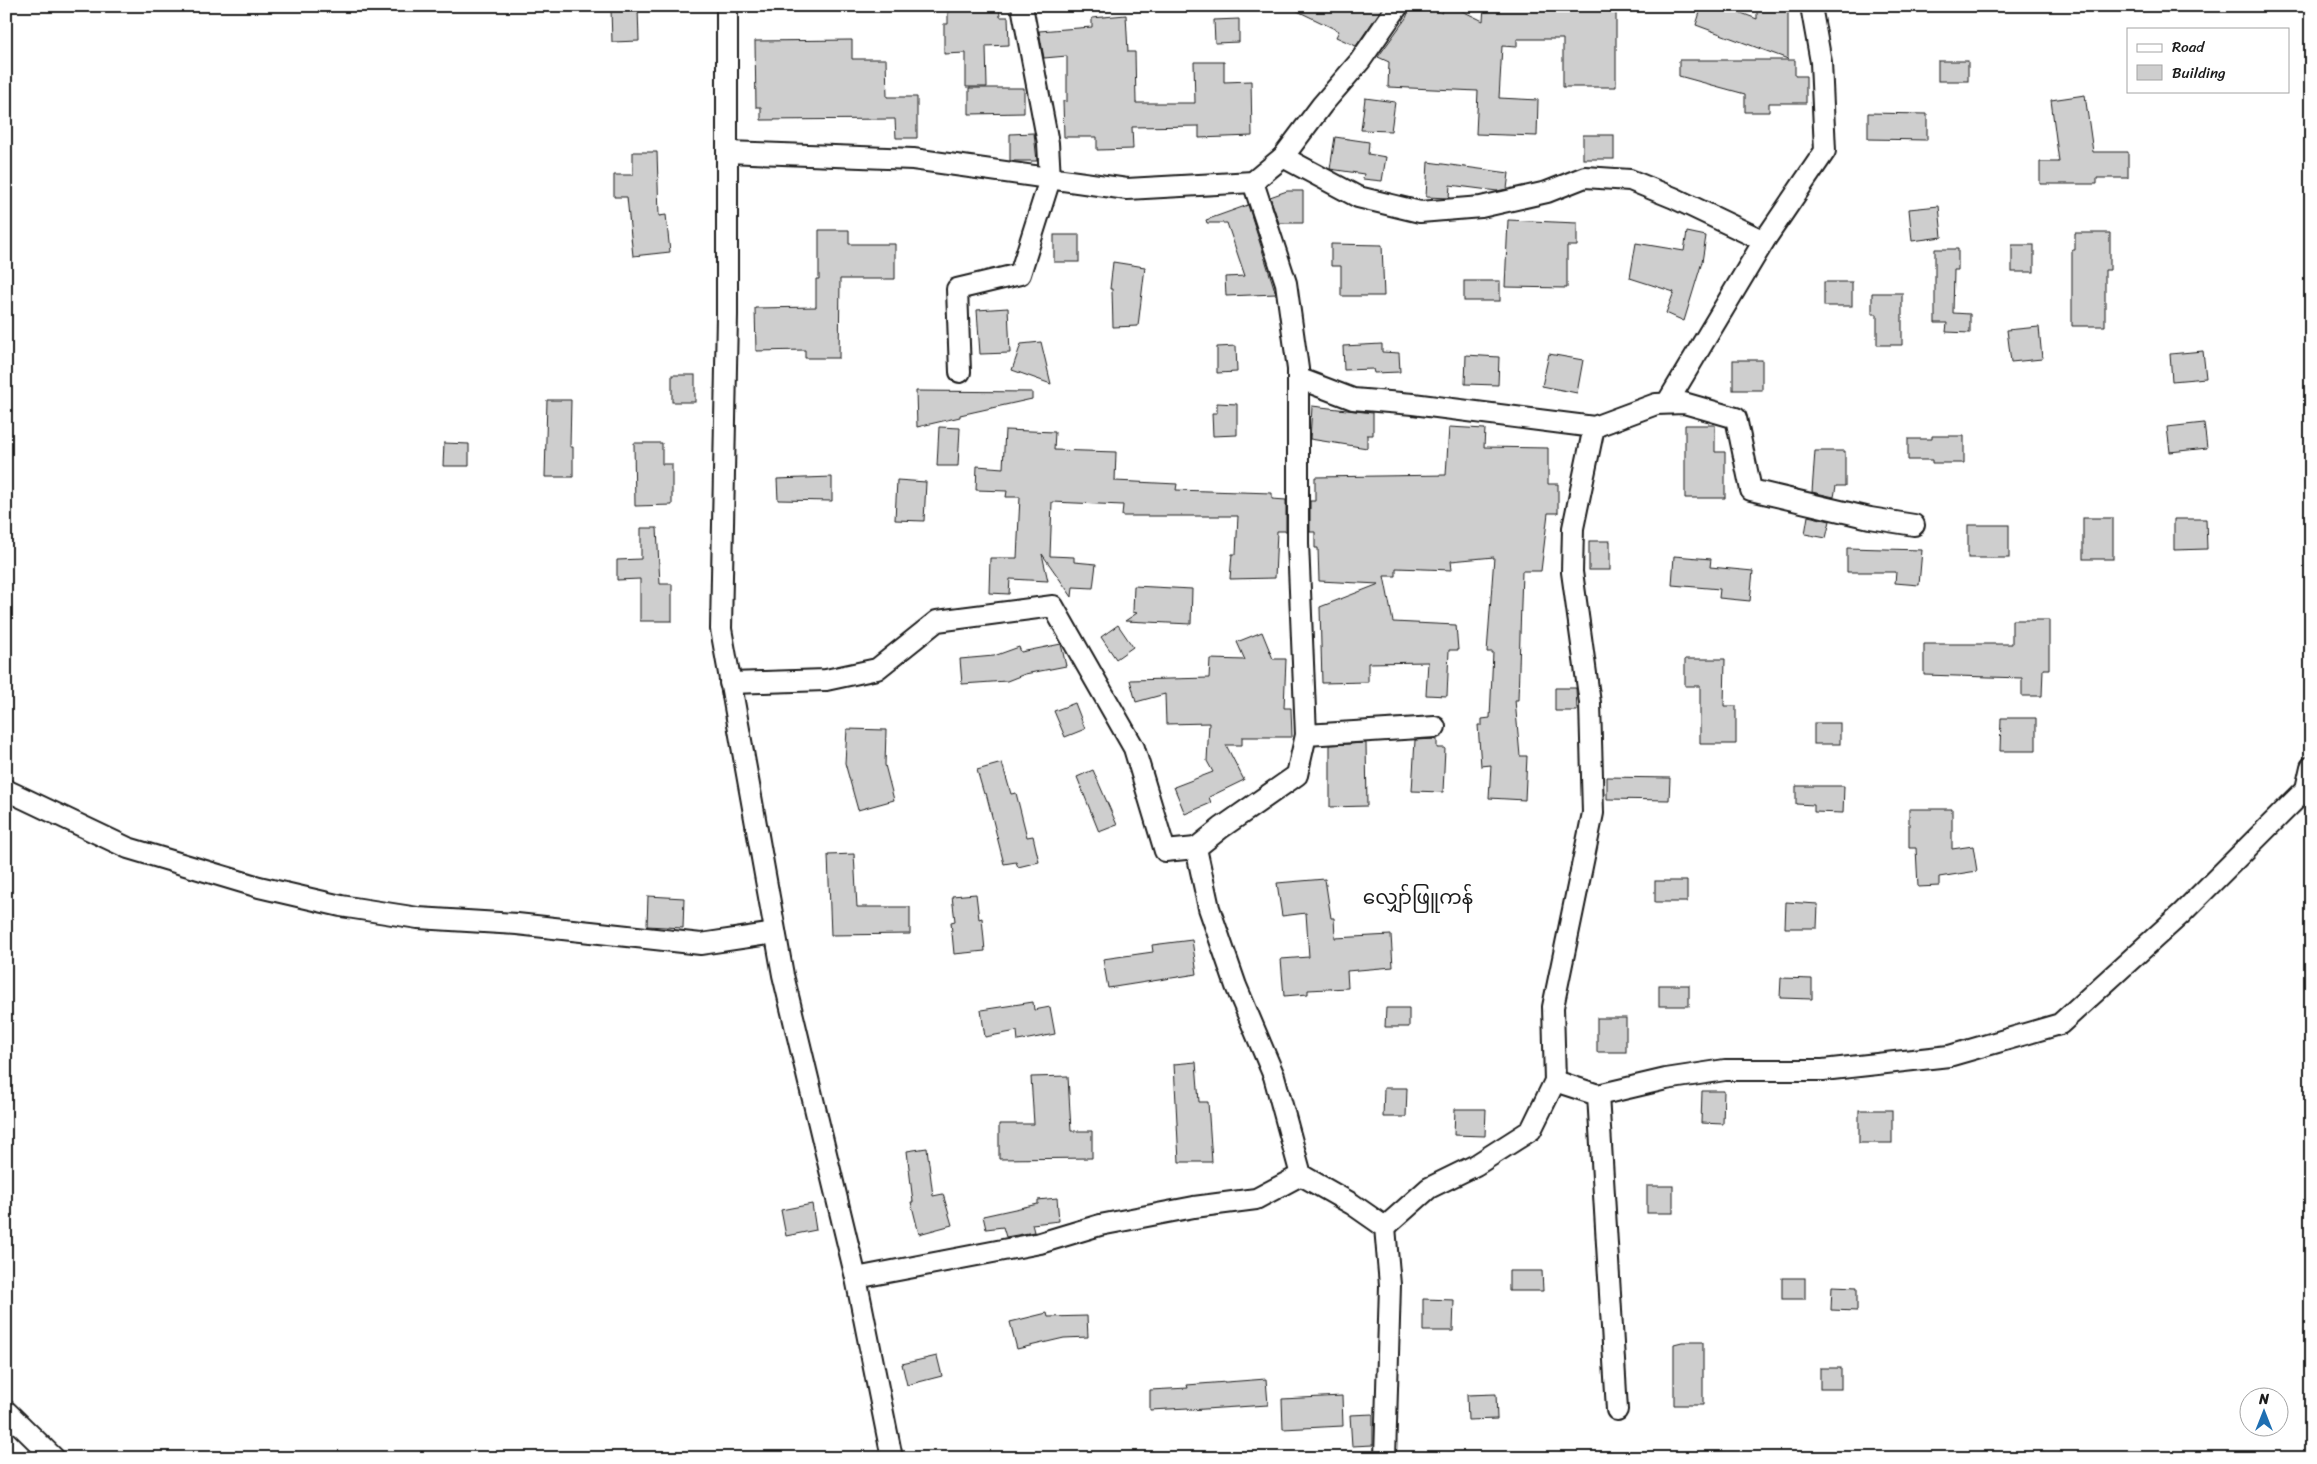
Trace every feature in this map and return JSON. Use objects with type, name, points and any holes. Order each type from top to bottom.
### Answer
[{"type":"street","points":[[727,6],[727,315],[721,629],[783,975],[856,1278],[892,1458]]},
{"type":"street","points":[[960,372],[956,289],[1020,274],[1050,179],[1048,143],[1022,6]]},
{"type":"street","points":[[727,152],[913,159],[1127,189],[1253,182],[1283,157],[1322,105],[1360,61],[1398,6]]},
{"type":"street","points":[[1668,403],[1764,241],[1825,151],[1821,62],[1811,6]]},
{"type":"street","points":[[1283,157],[1358,197],[1420,212],[1481,207],[1547,192],[1584,177],[1630,180],[1674,198],[1764,241]]},
{"type":"street","points":[[730,683],[826,680],[877,669],[937,621],[1053,606],[1134,748],[1165,851],[1196,848],[1221,828],[1297,776],[1306,735],[1298,543],[1298,378],[1286,283],[1253,182]]},
{"type":"street","points":[[1298,378],[1353,399],[1413,404],[1594,426],[1656,404],[1684,403],[1736,418],[1751,490],[1870,518],[1914,525]]},
{"type":"street","points":[[1385,1227],[1429,1188],[1476,1165],[1531,1130],[1554,1081],[1553,1007],[1594,813],[1590,702],[1572,572],[1573,528],[1594,426]]},
{"type":"street","points":[[1306,735],[1435,727]]},
{"type":"street","points":[[1554,1081],[1598,1095],[1666,1079],[1725,1070],[1823,1070],[1949,1056],[2060,1024],[2181,914],[2306,789],[2311,767]]},
{"type":"street","points":[[6,790],[128,848],[259,886],[341,906],[418,918],[517,924],[701,944],[776,933]]},
{"type":"street","points":[[1196,848],[1209,908],[1236,986],[1274,1076],[1301,1174],[1352,1204],[1385,1227]]},
{"type":"street","points":[[1598,1095],[1617,1410]]},
{"type":"street","points":[[856,1278],[1040,1243],[1100,1225],[1194,1207],[1256,1199],[1301,1174]]},
{"type":"street","points":[[1385,1227],[1390,1285],[1385,1458]]},
{"type":"street","points":[[6,1411],[54,1458]]},
{"type":"building","points":[[948,6],[999,6],[1000,17],[1008,17],[1009,45],[986,46],[987,87],[966,87],[966,53],[944,54],[944,24],[948,24]]},
{"type":"building","points":[[1287,6],[1383,7],[1356,46],[1336,37],[1339,31]]},
{"type":"building","points":[[1411,6],[1427,6],[1442,13],[1445,6],[1452,6],[1483,21],[1484,6],[1616,6],[1616,87],[1563,87],[1563,39],[1517,39],[1517,47],[1502,46],[1499,98],[1538,100],[1537,136],[1476,134],[1478,91],[1388,87],[1389,62],[1378,57],[1406,18]]},
{"type":"building","points":[[1702,6],[1723,6],[1757,19],[1757,6],[1788,6],[1788,59],[1696,25]]},
{"type":"building","points":[[638,8],[639,41],[612,42],[611,9]]},
{"type":"building","points":[[1126,15],[1128,52],[1135,52],[1136,103],[1195,103],[1194,62],[1224,62],[1224,82],[1251,81],[1252,136],[1199,138],[1199,126],[1132,127],[1133,149],[1097,150],[1097,137],[1064,137],[1063,101],[1067,101],[1067,56],[1044,58],[1039,31],[1092,27],[1092,18]]},
{"type":"building","points":[[1239,19],[1239,42],[1215,43],[1214,20]]},
{"type":"building","points":[[852,40],[852,59],[886,59],[887,97],[917,97],[917,138],[896,138],[895,119],[761,120],[761,107],[756,107],[755,41]]},
{"type":"building","points":[[1679,60],[1795,60],[1795,76],[1806,76],[1806,103],[1769,103],[1769,112],[1745,112],[1745,94],[1679,76]]},
{"type":"building","points":[[1938,61],[1968,61],[1968,81],[1938,81]]},
{"type":"building","points":[[969,88],[1024,88],[1024,113],[969,114]]},
{"type":"building","points":[[2085,95],[2093,152],[2128,152],[2128,178],[2097,178],[2097,184],[2040,184],[2040,162],[2059,162],[2051,100]]},
{"type":"building","points":[[1365,98],[1395,102],[1391,131],[1361,130]]},
{"type":"building","points":[[1868,113],[1927,114],[1927,140],[1868,139]]},
{"type":"building","points":[[1034,133],[1037,161],[1010,161],[1010,134]]},
{"type":"building","points":[[1583,135],[1614,135],[1614,159],[1583,159]]},
{"type":"building","points":[[1335,137],[1369,142],[1368,154],[1386,157],[1382,181],[1363,179],[1364,174],[1330,169]]},
{"type":"building","points":[[633,152],[657,152],[659,216],[666,215],[670,252],[633,256],[627,197],[614,197],[614,175],[633,175]]},
{"type":"building","points":[[1428,162],[1509,173],[1507,189],[1497,191],[1450,185],[1449,198],[1426,197]]},
{"type":"building","points":[[1287,191],[1303,191],[1303,223],[1279,223],[1270,197]]},
{"type":"building","points":[[1248,205],[1276,294],[1226,296],[1225,277],[1245,276],[1227,223],[1207,223],[1206,220]]},
{"type":"building","points":[[1939,206],[1942,237],[1912,241],[1909,209]]},
{"type":"building","points":[[1508,220],[1577,223],[1577,246],[1567,246],[1567,288],[1505,287]]},
{"type":"building","points":[[819,230],[849,230],[849,244],[895,244],[895,279],[840,279],[839,358],[805,358],[805,350],[756,351],[755,308],[816,307],[816,279],[819,279]]},
{"type":"building","points":[[1687,232],[1706,236],[1702,262],[1684,321],[1666,313],[1674,292],[1630,278],[1636,243],[1684,251]]},
{"type":"building","points":[[2075,233],[2110,233],[2110,270],[2105,270],[2105,326],[2072,326],[2072,250],[2075,250]]},
{"type":"building","points":[[1054,235],[1079,235],[1079,262],[1054,262]]},
{"type":"building","points":[[1331,244],[1382,245],[1384,296],[1341,296],[1341,266],[1331,266]]},
{"type":"building","points":[[2012,245],[2034,245],[2034,272],[2012,272]]},
{"type":"building","points":[[1935,249],[1958,249],[1958,270],[1954,270],[1953,313],[1970,314],[1970,333],[1946,332],[1947,323],[1935,323]]},
{"type":"building","points":[[1113,262],[1145,267],[1138,326],[1113,327],[1112,289],[1110,289]]},
{"type":"building","points":[[1464,281],[1500,281],[1500,301],[1464,301]]},
{"type":"building","points":[[1824,282],[1852,282],[1852,306],[1824,306]]},
{"type":"building","points":[[1872,293],[1902,293],[1902,345],[1877,345],[1877,314],[1872,314]]},
{"type":"building","points":[[1008,308],[1010,353],[980,354],[977,310]]},
{"type":"building","points":[[2039,327],[2042,359],[2011,362],[2007,330]]},
{"type":"building","points":[[1041,342],[1051,384],[1012,370],[1021,344]]},
{"type":"building","points":[[1382,344],[1382,352],[1399,353],[1400,372],[1374,373],[1373,369],[1344,370],[1343,346]]},
{"type":"building","points":[[1236,346],[1237,372],[1217,373],[1217,347]]},
{"type":"building","points":[[2203,351],[2206,378],[2172,381],[2170,354]]},
{"type":"building","points":[[1549,354],[1583,360],[1577,393],[1542,386]]},
{"type":"building","points":[[1466,355],[1499,357],[1498,385],[1465,384]]},
{"type":"building","points":[[1733,360],[1762,360],[1762,390],[1733,390]]},
{"type":"building","points":[[672,375],[695,375],[695,402],[672,402]]},
{"type":"building","points":[[916,391],[1032,392],[1032,399],[917,427]]},
{"type":"building","points":[[547,400],[571,400],[570,447],[573,447],[573,477],[545,477]]},
{"type":"building","points":[[1217,403],[1237,404],[1237,435],[1213,436],[1212,413],[1217,413]]},
{"type":"building","points":[[1312,406],[1373,413],[1373,435],[1367,435],[1367,448],[1310,439]]},
{"type":"building","points":[[2204,423],[2207,448],[2170,452],[2167,427]]},
{"type":"building","points":[[1685,425],[1715,425],[1715,452],[1725,452],[1725,498],[1685,498]]},
{"type":"building","points":[[939,427],[960,428],[958,466],[937,466]]},
{"type":"building","points":[[1449,427],[1485,429],[1484,447],[1548,448],[1548,484],[1558,484],[1558,513],[1548,513],[1541,571],[1522,571],[1518,700],[1515,700],[1520,756],[1527,756],[1525,800],[1489,798],[1491,765],[1481,766],[1478,725],[1482,725],[1482,719],[1490,718],[1493,652],[1487,652],[1494,557],[1451,561],[1452,570],[1396,568],[1396,576],[1384,576],[1393,622],[1456,625],[1458,650],[1449,650],[1447,696],[1426,695],[1428,662],[1368,663],[1368,682],[1322,683],[1320,607],[1379,584],[1319,581],[1318,548],[1315,548],[1315,532],[1310,532],[1310,501],[1315,501],[1315,477],[1446,475]]},
{"type":"building","points":[[1005,430],[1055,432],[1054,450],[1116,452],[1115,481],[1177,484],[1176,490],[1272,493],[1272,499],[1286,500],[1286,531],[1277,531],[1275,578],[1230,579],[1232,554],[1236,554],[1238,516],[1122,516],[1123,505],[1052,502],[1050,556],[1074,557],[1074,562],[1096,564],[1093,588],[1073,587],[1072,597],[1042,554],[1048,581],[1010,579],[1009,594],[989,593],[990,558],[1017,558],[1020,497],[1006,497],[1007,491],[976,490],[977,466],[1003,468]]},
{"type":"building","points":[[1932,436],[1964,436],[1964,463],[1932,463],[1932,460],[1908,460],[1908,439],[1932,439]]},
{"type":"building","points":[[444,443],[469,444],[469,466],[443,466]]},
{"type":"building","points":[[634,443],[662,443],[662,464],[672,464],[672,505],[635,506]]},
{"type":"building","points":[[1815,451],[1845,451],[1845,486],[1836,486],[1834,497],[1812,492]]},
{"type":"building","points":[[832,477],[832,501],[778,500],[777,479]]},
{"type":"building","points":[[897,480],[926,482],[924,521],[895,520]]},
{"type":"building","points":[[1808,516],[1830,521],[1826,538],[1805,534]]},
{"type":"building","points":[[2083,518],[2113,518],[2113,559],[2083,559]]},
{"type":"building","points":[[2174,519],[2206,519],[2207,549],[2174,550]]},
{"type":"building","points":[[1968,525],[2009,525],[2009,558],[1968,558]]},
{"type":"building","points":[[641,528],[657,528],[660,584],[672,584],[672,621],[640,621],[640,579],[617,580],[617,560],[641,559]]},
{"type":"building","points":[[1589,541],[1610,541],[1610,570],[1589,570]]},
{"type":"building","points":[[1847,548],[1922,550],[1919,585],[1895,583],[1896,572],[1847,572]]},
{"type":"building","points":[[1674,556],[1711,559],[1710,567],[1753,571],[1750,601],[1719,598],[1720,589],[1672,585]]},
{"type":"building","points":[[1134,586],[1192,589],[1191,624],[1125,621],[1137,613],[1133,612]]},
{"type":"building","points":[[2012,620],[2049,620],[2049,669],[2043,669],[2042,696],[2022,696],[2022,678],[1924,675],[1924,644],[2012,644]]},
{"type":"building","points":[[1118,625],[1133,647],[1116,659],[1101,637]]},
{"type":"building","points":[[1262,632],[1273,659],[1286,659],[1284,708],[1291,708],[1292,737],[1242,737],[1242,745],[1226,745],[1244,780],[1209,797],[1211,803],[1185,814],[1174,787],[1213,772],[1207,761],[1209,723],[1166,724],[1165,694],[1136,702],[1130,680],[1209,678],[1210,659],[1245,660],[1237,642]]},
{"type":"building","points":[[1061,644],[1066,666],[1025,674],[1007,681],[962,684],[960,659],[994,656],[1019,647],[1021,652]]},
{"type":"building","points":[[1685,659],[1725,659],[1724,706],[1736,706],[1736,744],[1700,744],[1700,686],[1685,686]]},
{"type":"building","points":[[1555,688],[1576,688],[1577,711],[1555,711]]},
{"type":"building","points":[[1075,703],[1085,729],[1065,737],[1054,711]]},
{"type":"building","points":[[2001,718],[2036,718],[2036,751],[2000,751]]},
{"type":"building","points":[[1814,723],[1840,723],[1840,744],[1814,744]]},
{"type":"building","points":[[847,729],[886,730],[885,765],[894,800],[858,810],[845,763]]},
{"type":"building","points":[[1437,739],[1437,748],[1445,748],[1443,792],[1412,791],[1415,740]]},
{"type":"building","points":[[1366,743],[1367,806],[1330,807],[1330,745]]},
{"type":"building","points":[[1002,763],[1011,794],[1016,793],[1027,837],[1033,836],[1039,862],[1018,867],[1016,862],[1004,864],[986,793],[984,794],[977,770]]},
{"type":"building","points":[[1093,770],[1117,825],[1099,832],[1077,777]]},
{"type":"building","points":[[1607,777],[1670,778],[1669,800],[1607,799]]},
{"type":"building","points":[[1796,786],[1844,786],[1843,813],[1814,812],[1814,805],[1796,804]]},
{"type":"building","points":[[1909,809],[1952,809],[1952,849],[1973,846],[1977,871],[1939,877],[1939,886],[1918,887],[1916,848],[1909,848]]},
{"type":"building","points":[[854,854],[857,907],[910,907],[910,934],[831,935],[828,855]]},
{"type":"building","points":[[1325,879],[1331,918],[1334,918],[1335,938],[1391,935],[1393,967],[1347,971],[1348,988],[1308,990],[1308,994],[1284,996],[1281,959],[1309,957],[1306,913],[1282,916],[1277,883]]},
{"type":"building","points":[[1655,881],[1687,881],[1687,902],[1655,902]]},
{"type":"building","points":[[976,894],[979,919],[982,918],[985,951],[954,954],[951,922],[955,921],[952,896]]},
{"type":"building","points":[[648,896],[684,898],[683,928],[647,926]]},
{"type":"building","points":[[1786,902],[1818,904],[1817,928],[1785,928]]},
{"type":"building","points":[[1192,940],[1197,974],[1108,988],[1103,959],[1153,952],[1152,945]]},
{"type":"building","points":[[1781,978],[1812,979],[1812,999],[1780,998]]},
{"type":"building","points":[[1659,985],[1689,985],[1689,1006],[1659,1006]]},
{"type":"building","points":[[1033,1002],[1034,1010],[1050,1007],[1055,1034],[1018,1041],[1017,1031],[985,1037],[981,1010]]},
{"type":"building","points":[[1386,1008],[1409,1008],[1409,1027],[1385,1027]]},
{"type":"building","points":[[1597,1018],[1626,1018],[1626,1052],[1597,1052]]},
{"type":"building","points":[[1196,1062],[1199,1102],[1208,1102],[1212,1162],[1179,1162],[1174,1064]]},
{"type":"building","points":[[1068,1076],[1071,1131],[1092,1131],[1092,1158],[999,1159],[999,1124],[1034,1124],[1031,1077]]},
{"type":"building","points":[[1384,1088],[1407,1088],[1406,1117],[1383,1117]]},
{"type":"building","points":[[1702,1091],[1724,1091],[1723,1124],[1701,1123]]},
{"type":"building","points":[[1455,1109],[1486,1109],[1485,1136],[1454,1135]]},
{"type":"building","points":[[1859,1110],[1892,1110],[1892,1143],[1859,1143]]},
{"type":"building","points":[[927,1148],[933,1196],[943,1194],[952,1225],[919,1234],[911,1202],[913,1202],[907,1151]]},
{"type":"building","points":[[1647,1186],[1673,1186],[1673,1213],[1647,1213]]},
{"type":"building","points":[[1057,1198],[1059,1221],[1032,1224],[1034,1232],[1006,1237],[1003,1227],[986,1229],[983,1216],[1038,1204],[1038,1200]]},
{"type":"building","points":[[812,1204],[816,1230],[786,1236],[781,1210]]},
{"type":"building","points":[[1509,1271],[1542,1271],[1543,1291],[1509,1291]]},
{"type":"building","points":[[1782,1278],[1805,1278],[1805,1299],[1782,1299]]},
{"type":"building","points":[[1832,1286],[1857,1287],[1857,1311],[1831,1310]]},
{"type":"building","points":[[1423,1299],[1454,1300],[1453,1331],[1423,1331]]},
{"type":"building","points":[[1047,1313],[1048,1317],[1087,1316],[1088,1337],[1064,1338],[1017,1349],[1010,1322]]},
{"type":"building","points":[[1703,1342],[1703,1405],[1674,1405],[1674,1344]]},
{"type":"building","points":[[937,1356],[942,1376],[907,1385],[902,1364]]},
{"type":"building","points":[[1820,1368],[1841,1368],[1841,1389],[1820,1389]]},
{"type":"building","points":[[1266,1379],[1268,1405],[1189,1410],[1188,1408],[1150,1410],[1150,1390],[1188,1388],[1187,1385]]},
{"type":"building","points":[[1496,1394],[1497,1419],[1468,1420],[1467,1395]]},
{"type":"building","points":[[1342,1396],[1343,1426],[1283,1429],[1282,1399]]},
{"type":"building","points":[[1373,1414],[1373,1445],[1352,1446],[1350,1415]]},
{"type":"district","name":"လျှော်ဖြူကန်","points":[[1418,897]]}]
